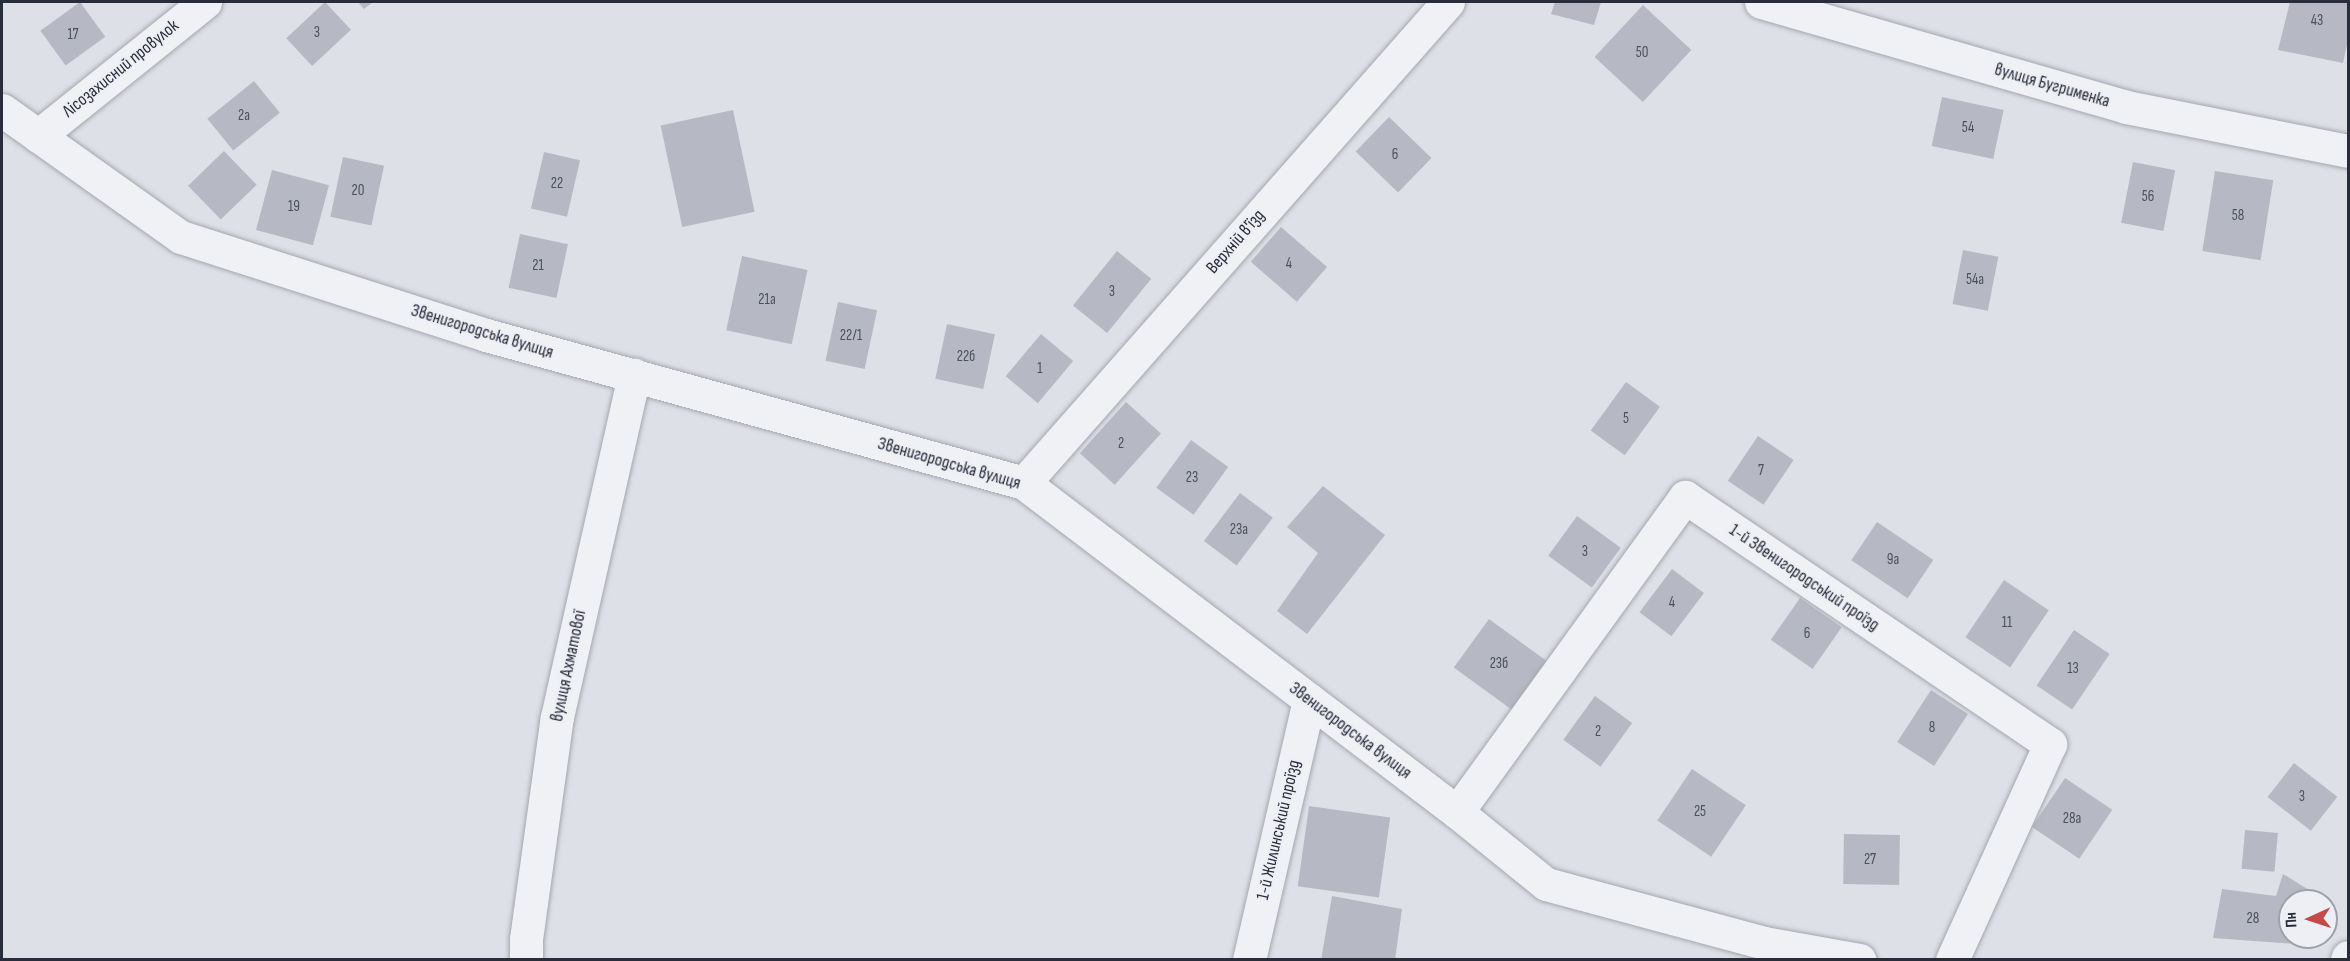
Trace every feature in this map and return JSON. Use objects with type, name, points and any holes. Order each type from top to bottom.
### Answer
[{"type":"street","name":"Лісозахисний провулок","points":[[38,136],[205,2]]},
{"type":"street","name":"Верхній в'їзд","points":[[1024,483],[1448,2]]},
{"type":"street","name":"вулиця Бугрименка","points":[[1761,2],[2126,107],[2349,151]]},
{"type":"street","name":"Звенигородська вулиця","points":[[2,110],[181,237],[486,335],[1024,483],[1457,812],[1546,884],[1764,943],[1859,960]]},
{"type":"street","name":"вулиця Ахматової","points":[[526,960],[526,939],[557,717],[633,375]]},
{"type":"street","name":"1-й Звенигородський проїзд","points":[[1457,812],[1685,497],[2049,744],[1952,960]]},
{"type":"street","name":"1-й Жилинський проїзд","points":[[1249,960],[1309,700]]},
{"type":"building","points":[[80,2],[105,37],[66,66],[40,31]]},
{"type":"building","points":[[325,2],[351,30],[312,66],[286,38]]},
{"type":"building","points":[[358,2],[373,2],[364,9]]},
{"type":"building","points":[[1555,2],[1601,2],[1594,25],[1551,14]]},
{"type":"building","points":[[2290,2],[2348,2],[2348,40],[2343,63],[2278,50]]},
{"type":"building","points":[[1643,5],[1691,50],[1643,102],[1595,57]]},
{"type":"building","points":[[254,81],[280,113],[233,151],[207,119]]},
{"type":"building","points":[[1942,97],[2004,110],[1993,159],[1932,146]]},
{"type":"building","points":[[733,110],[755,212],[682,227],[661,125]]},
{"type":"building","points":[[1389,117],[1431,158],[1398,193],[1356,152]]},
{"type":"building","points":[[224,151],[257,185],[221,220],[188,186]]},
{"type":"building","points":[[544,152],[580,160],[567,217],[531,209]]},
{"type":"building","points":[[343,157],[384,166],[371,225],[330,217]]},
{"type":"building","points":[[2133,162],[2175,170],[2163,231],[2121,223]]},
{"type":"building","points":[[272,170],[329,185],[313,245],[256,230]]},
{"type":"building","points":[[2215,171],[2273,180],[2261,260],[2202,251]]},
{"type":"building","points":[[1281,227],[1327,267],[1297,302],[1251,262]]},
{"type":"building","points":[[520,234],[568,244],[556,298],[509,288]]},
{"type":"building","points":[[1963,250],[1998,257],[1988,311],[1953,304]]},
{"type":"building","points":[[1117,251],[1151,279],[1107,333],[1073,305]]},
{"type":"building","points":[[742,256],[808,270],[792,344],[726,330]]},
{"type":"building","points":[[838,302],[877,310],[865,369],[826,361]]},
{"type":"building","points":[[947,324],[995,334],[983,389],[935,379]]},
{"type":"building","points":[[1041,334],[1073,361],[1038,403],[1006,376]]},
{"type":"building","points":[[1626,382],[1660,407],[1625,455],[1591,431]]},
{"type":"building","points":[[1126,402],[1161,433],[1115,485],[1080,453]]},
{"type":"building","points":[[1758,436],[1794,460],[1763,505],[1728,481]]},
{"type":"building","points":[[1191,440],[1228,467],[1194,515],[1156,488]]},
{"type":"building","points":[[1323,486],[1385,535],[1307,634],[1277,611],[1318,553],[1287,527]]},
{"type":"building","points":[[1240,493],[1273,518],[1237,566],[1204,541]]},
{"type":"building","points":[[1577,516],[1621,548],[1592,587],[1548,556]]},
{"type":"building","points":[[1877,522],[1933,560],[1908,598],[1851,560]]},
{"type":"building","points":[[1672,569],[1704,593],[1671,636],[1640,612]]},
{"type":"building","points":[[2004,580],[2049,610],[2010,667],[1965,637]]},
{"type":"building","points":[[1800,598],[1842,627],[1813,669],[1771,640]]},
{"type":"building","points":[[1489,619],[1546,661],[1511,709],[1454,668]]},
{"type":"building","points":[[2074,630],[2110,654],[2072,710],[2037,686]]},
{"type":"building","points":[[1931,690],[1968,714],[1934,766],[1897,742]]},
{"type":"building","points":[[1595,696],[1632,723],[1600,767],[1563,740]]},
{"type":"building","points":[[2294,763],[2337,797],[2311,831],[2268,797]]},
{"type":"building","points":[[1692,769],[1746,805],[1711,857],[1657,820]]},
{"type":"building","points":[[2065,778],[2112,810],[2079,859],[2032,827]]},
{"type":"building","points":[[1309,806],[1390,817],[1379,898],[1298,886]]},
{"type":"building","points":[[2245,830],[2278,833],[2274,872],[2242,869]]},
{"type":"building","points":[[1844,834],[1900,835],[1899,885],[1843,884]]},
{"type":"building","points":[[2283,874],[2307,889],[2278,889]]},
{"type":"building","points":[[2222,889],[2276,896],[2278,890],[2278,943],[2213,938]]},
{"type":"building","points":[[1332,896],[1402,909],[1395,960],[1321,960]]}]
